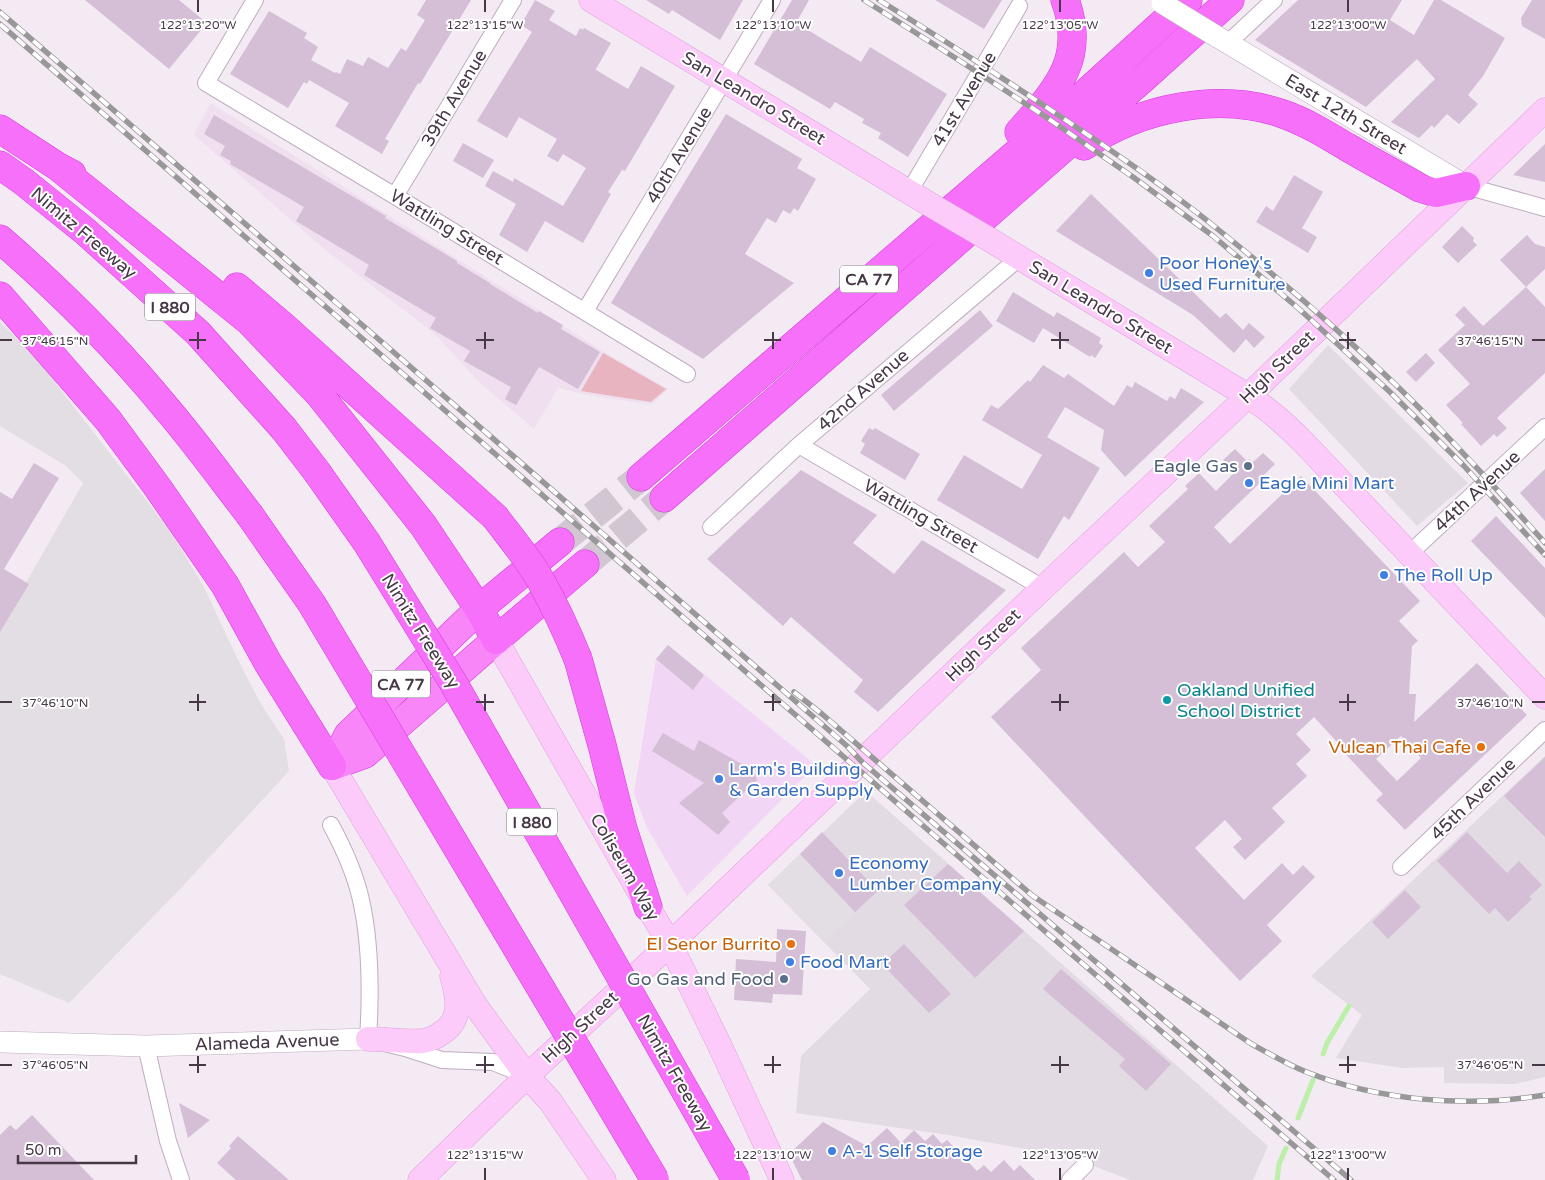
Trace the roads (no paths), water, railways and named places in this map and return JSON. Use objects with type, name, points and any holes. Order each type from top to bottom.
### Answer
[{"type":"highway","points":[[906,247],[1004,149],[1059,83],[1067,68],[1071,52],[1071,19],[1065,0]]},
{"type":"highway","name":"CA 77","points":[[664,498],[1146,76],[1230,0]]},
{"type":"highway","name":"CA 77","points":[[641,476],[1069,108],[1169,1]]},
{"type":"highway","points":[[923,271],[1074,152],[1091,141],[1129,122],[1169,110],[1192,106],[1235,104],[1259,107],[1283,114],[1320,131],[1420,188],[1436,193],[1466,186]]},
{"type":"highway","points":[[0,129],[57,166],[103,191],[219,273],[282,325],[495,518],[522,552],[540,580],[564,625],[578,658],[623,829],[648,907]]},
{"type":"highway","name":"Nimitz Freeway","points":[[0,165],[86,232],[198,333],[284,429],[317,472],[367,543],[454,684],[736,1180]]},
{"type":"highway","points":[[57,166],[249,321],[319,394],[423,525],[479,609],[496,640]]},
{"type":"highway","points":[[0,239],[80,313],[167,408],[249,514],[312,604],[655,1180]]},
{"type":"highway","points":[[0,296],[108,420],[158,488],[225,585],[268,663],[332,766]]},
{"type":"highway","name":"CA 77","points":[[332,766],[348,735],[479,609],[560,542]]},
{"type":"highway","name":"CA 77","points":[[332,766],[365,754],[585,564]]},
{"type":"main road","name":"San Leandro Street","points":[[591,0],[1261,404],[1294,433],[1545,697]]},
{"type":"main road","name":"High Street","points":[[420,1180],[527,1076],[670,944],[1043,588],[1248,396],[1545,110]]},
{"type":"main road","name":"Coliseum Way","points":[[496,640],[670,944],[782,1180]]},
{"type":"main road","points":[[332,766],[475,1005],[527,1076],[550,1101],[604,1180]]},
{"type":"main road","points":[[368,1039],[423,1040],[434,1038],[449,1027],[457,1013],[458,1001],[444,953]]},
{"type":"street","name":"Wattling Street","points":[[256,0],[206,82],[688,374]]},
{"type":"street","name":"39th Avenue","points":[[395,196],[514,0]]},
{"type":"street","name":"40th Avenue","points":[[585,311],[772,0]]},
{"type":"street","points":[[1222,40],[1274,0]]},
{"type":"street","name":"East 12th Street","points":[[1169,1],[1222,40],[1466,186],[1545,208]]},
{"type":"street","name":"41st Avenue","points":[[909,192],[1019,6]]},
{"type":"street","name":"42nd Avenue","points":[[711,527],[799,445],[1019,258]]},
{"type":"street","name":"44th Avenue","points":[[1409,554],[1545,427]]},
{"type":"street","name":"Wattling Street","points":[[799,445],[1043,588]]},
{"type":"street","name":"45th Avenue","points":[[1401,867],[1545,730]]},
{"type":"street","points":[[331,825],[344,849],[353,874],[361,900],[366,928],[370,1010],[368,1039]]},
{"type":"street","name":"Alameda Avenue","points":[[0,1042],[146,1046],[368,1039],[389,1043],[442,1060],[493,1062],[527,1076]]},
{"type":"street","points":[[146,1046],[168,1141],[181,1180]]},
{"type":"street","points":[[1070,1180],[1086,1165]]},
{"type":"waterway","points":[[1323,1054],[1327,1043],[1349,1006]]},
{"type":"waterway","points":[[1298,1118],[1313,1080]]},
{"type":"waterway","points":[[1277,1180],[1279,1164],[1286,1148]]},
{"type":"tunnel","points":[[560,542],[641,477]]},
{"type":"tunnel","points":[[585,564],[664,498]]},
{"type":"railway","points":[[864,0],[1046,117],[1133,177],[1213,236],[1298,308],[1390,392],[1464,466],[1545,555]]},
{"type":"railway","points":[[879,0],[1041,103],[1110,150],[1174,195],[1243,249],[1332,325],[1396,385],[1472,462],[1545,543]]},
{"type":"railway","points":[[0,12],[847,746],[862,762],[1351,1180]]},
{"type":"railway","points":[[0,24],[1334,1180]]},
{"type":"railway","points":[[794,692],[1033,896],[1250,1043],[1277,1058],[1304,1071],[1332,1081],[1392,1095],[1454,1101],[1485,1101],[1545,1095]]},
{"type":"place","name":"Poor Honey's Used Furniture","points":[[1149,273]]},
{"type":"place","name":"Eagle Gas","points":[[1248,466]]},
{"type":"place","name":"Eagle Mini Mart","points":[[1249,483]]},
{"type":"place","name":"The Roll Up","points":[[1384,575]]},
{"type":"place","name":"Oakland Unified School District","points":[[1167,700]]},
{"type":"place","name":"Vulcan Thai Cafe","points":[[1481,747]]},
{"type":"place","name":"Larm's Building & Garden Supply","points":[[719,779]]},
{"type":"place","name":"Economy Lumber Company","points":[[839,873]]},
{"type":"place","name":"El Senor Burrito","points":[[791,944]]},
{"type":"place","name":"Food Mart","points":[[790,962]]},
{"type":"place","name":"Go Gas and Food","points":[[784,979]]},
{"type":"place","name":"A-1 Self Storage","points":[[832,1151]]}]
